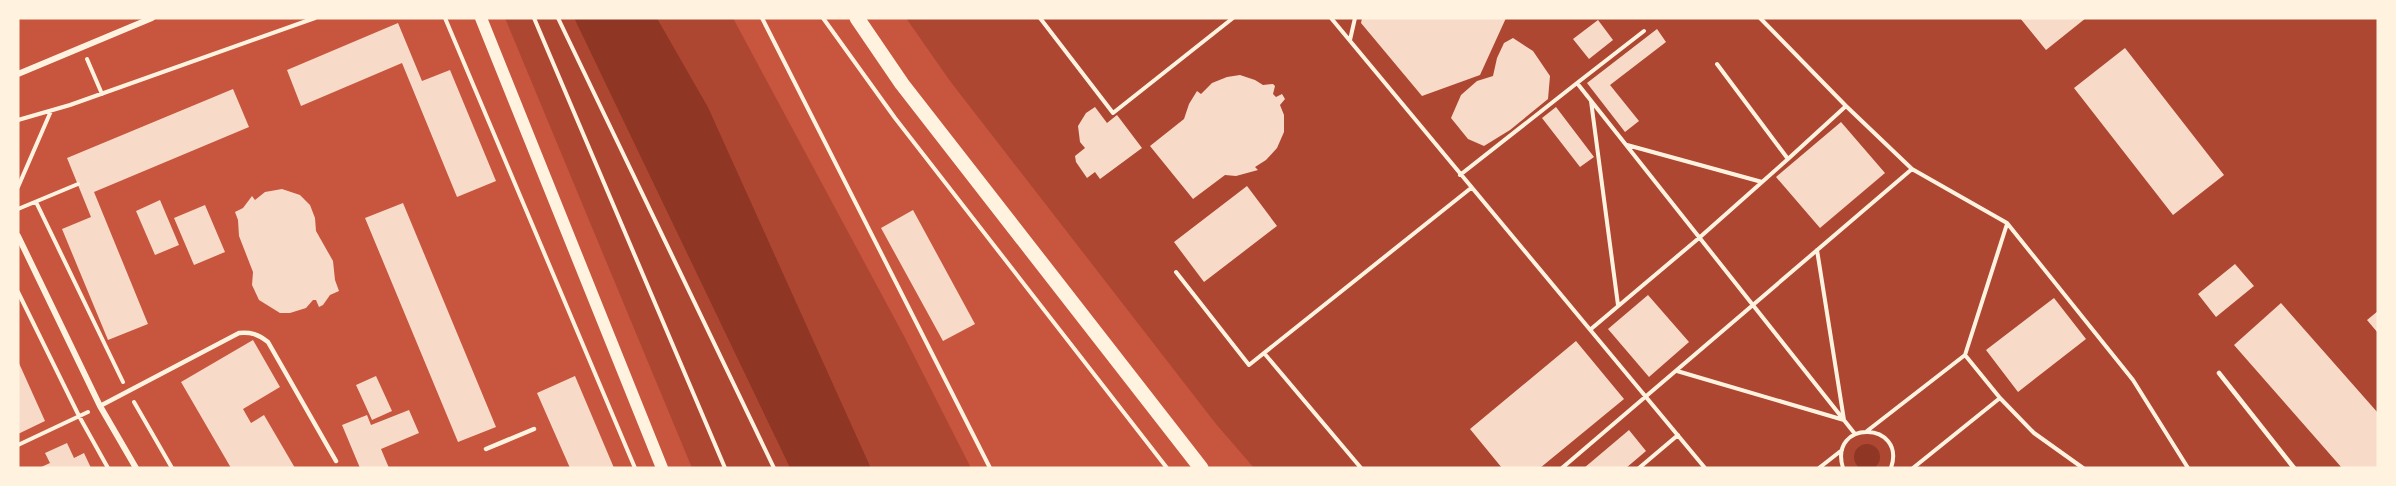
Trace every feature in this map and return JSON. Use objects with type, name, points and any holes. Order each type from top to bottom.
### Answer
[{"type":"main road","points":[[481,18],[662,468]]},
{"type":"main road","points":[[857,18],[902,84],[1201,468]]},
{"type":"street","points":[[18,74],[152,18]]},
{"type":"street","points":[[18,236],[100,406],[136,468]]},
{"type":"lane","points":[[100,406],[239,333],[248,332],[259,335],[268,342],[336,461]]},
{"type":"lane","points":[[2219,373],[2294,468]]},
{"type":"lane","points":[[486,449],[534,429]]},
{"type":"path","points":[[18,120],[102,94],[315,18]]},
{"type":"path","points":[[445,18],[635,468]]},
{"type":"path","points":[[534,18],[725,468]]},
{"type":"path","points":[[558,18],[774,468]]},
{"type":"path","points":[[762,18],[990,468]]},
{"type":"path","points":[[823,18],[895,118],[1167,468]]},
{"type":"path","points":[[1040,18],[1113,113],[1233,18]]},
{"type":"path","points":[[1331,18],[1705,468]]},
{"type":"path","points":[[1350,41],[1355,18]]},
{"type":"path","points":[[1760,18],[1846,106],[1912,169],[2007,223],[2133,380],[2188,468]]},
{"type":"path","points":[[1460,175],[1644,31]]},
{"type":"path","points":[[82,47],[102,94]]},
{"type":"path","points":[[1717,64],[1788,159]]},
{"type":"path","points":[[1577,83],[1855,434]]},
{"type":"path","points":[[1591,101],[1619,306]]},
{"type":"path","points":[[1591,329],[1699,238],[1846,106]]},
{"type":"path","points":[[18,187],[51,110]]},
{"type":"path","points":[[1625,145],[1762,182]]},
{"type":"path","points":[[1562,468],[1912,169]]},
{"type":"path","points":[[18,209],[78,184]]},
{"type":"path","points":[[1176,272],[1250,365],[1471,188]]},
{"type":"path","points":[[36,201],[127,391],[172,468]]},
{"type":"path","points":[[1843,468],[1842,449],[1846,441],[1855,434],[1867,431],[1965,355],[2007,223]]},
{"type":"path","points":[[1817,250],[1844,420]]},
{"type":"path","points":[[18,292],[79,416],[108,468]]},
{"type":"path","points":[[1264,353],[1361,468]]},
{"type":"path","points":[[1965,355],[2000,398],[2034,433],[2082,468]]},
{"type":"path","points":[[1677,371],[1844,420]]},
{"type":"path","points":[[1912,468],[2000,398]]},
{"type":"path","points":[[18,444],[100,406]]},
{"type":"path","points":[[1867,431],[1881,435],[1889,443],[1893,454],[1891,468]]},
{"type":"path","points":[[1639,468],[1678,435]]},
{"type":"path","points":[[1819,468],[1842,449]]},
{"type":"shaded area","points":[[505,18],[574,18],[790,468],[692,468]]},
{"type":"shaded area","points":[[574,18],[657,18],[708,107],[871,468],[790,468]]},
{"type":"shaded area","points":[[657,18],[733,18],[904,336],[971,468],[871,468],[708,107]]},
{"type":"shaded area","points":[[906,18],[2378,18],[2378,468],[1254,468],[1216,424],[950,81]]},
{"type":"shaded area","points":[[1867,444],[1876,448],[1880,457],[1876,466],[1867,470],[1858,466],[1854,457],[1858,448]]},
{"type":"building","points":[[1362,18],[1506,18],[1480,75],[1422,96],[1361,23]]},
{"type":"building","points":[[2020,18],[2086,18],[2046,50]]},
{"type":"building","points":[[1598,20],[1613,40],[1589,59],[1573,39]]},
{"type":"building","points":[[398,23],[422,81],[450,70],[496,181],[457,197],[402,63],[301,106],[287,70]]},
{"type":"building","points":[[1657,29],[1666,42],[1610,85],[1639,121],[1625,132],[1587,83]]},
{"type":"building","points":[[1513,38],[1533,51],[1550,76],[1548,99],[1510,130],[1484,146],[1468,139],[1451,118],[1461,95],[1477,81],[1493,76],[1497,58],[1504,43]]},
{"type":"building","points":[[2125,48],[2224,175],[2173,215],[2074,88]]},
{"type":"building","points":[[1240,75],[1263,85],[1273,84],[1275,86],[1273,94],[1276,97],[1282,94],[1285,99],[1280,105],[1284,115],[1284,132],[1277,148],[1266,160],[1255,167],[1258,170],[1236,176],[1225,175],[1193,199],[1150,146],[1184,119],[1197,91],[1201,94],[1212,83]]},
{"type":"building","points":[[233,89],[249,127],[94,192],[148,324],[108,340],[62,229],[91,217],[67,158]]},
{"type":"building","points":[[1095,107],[1107,123],[1117,115],[1142,148],[1100,179],[1095,172],[1087,178],[1076,162],[1075,156],[1085,148],[1080,142],[1078,126],[1086,113]]},
{"type":"building","points":[[1556,107],[1594,157],[1580,167],[1542,118]]},
{"type":"building","points":[[1841,122],[1885,173],[1820,228],[1776,177]]},
{"type":"building","points":[[1247,186],[1277,226],[1204,282],[1174,242]]},
{"type":"building","points":[[282,189],[300,195],[310,205],[315,218],[316,231],[333,261],[339,291],[330,295],[319,307],[316,300],[313,300],[306,308],[290,313],[280,313],[259,300],[252,285],[253,272],[239,236],[235,212],[243,208],[252,196],[255,200],[265,192]]},
{"type":"building","points":[[160,200],[179,245],[155,255],[136,211]]},
{"type":"building","points":[[403,203],[496,427],[458,442],[365,218]]},
{"type":"building","points":[[205,205],[225,252],[194,265],[174,218]]},
{"type":"building","points":[[913,210],[975,324],[943,341],[881,228]]},
{"type":"building","points":[[2235,264],[2254,286],[2216,317],[2198,294]]},
{"type":"building","points":[[1648,295],[1689,342],[1649,377],[1608,329]]},
{"type":"building","points":[[2054,298],[2086,339],[2018,392],[1986,350]]},
{"type":"building","points":[[2281,303],[2378,413],[2378,468],[2342,468],[2234,345]]},
{"type":"building","points":[[2378,311],[2378,333],[2367,320]]},
{"type":"building","points":[[253,340],[280,387],[243,409],[251,423],[264,415],[295,468],[231,468],[181,382]]},
{"type":"building","points":[[1576,341],[1624,399],[1540,468],[1502,468],[1470,429]]},
{"type":"building","points":[[18,361],[45,421],[18,434]]},
{"type":"building","points":[[376,376],[392,411],[372,420],[356,385]]},
{"type":"building","points":[[575,376],[614,468],[570,468],[537,393]]},
{"type":"building","points":[[409,410],[419,433],[381,449],[389,468],[360,468],[342,425],[367,415],[371,425]]},
{"type":"building","points":[[1629,430],[1646,451],[1626,468],[1584,468]]},
{"type":"building","points":[[67,443],[74,458],[84,453],[91,468],[39,468],[50,463],[45,453]]}]
